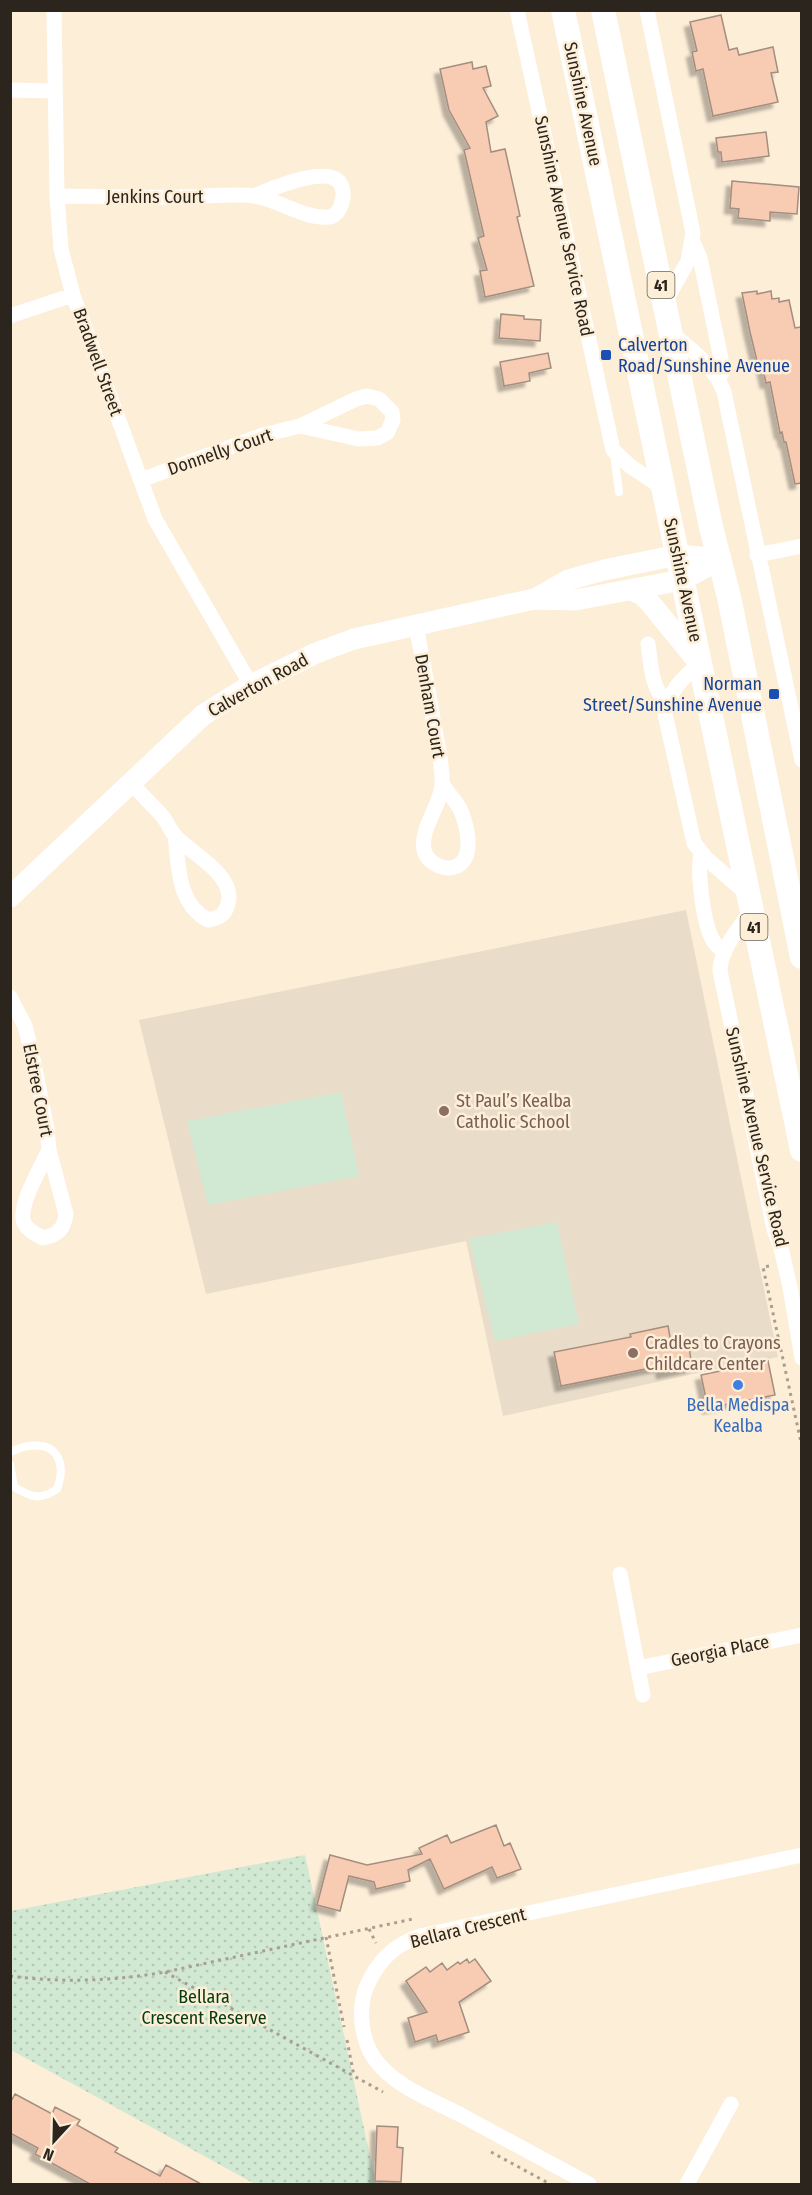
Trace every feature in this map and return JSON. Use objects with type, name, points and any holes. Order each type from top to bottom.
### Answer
[{"type":"main road","name":"Sunshine Avenue","points":[[563,10],[801,1150]]},
{"type":"main road","name":"41","points":[[603,10],[711,527],[721,559],[801,957]]},
{"type":"street","name":"Bradwell Street","points":[[54,10],[57,196],[61,249],[73,295],[155,519],[251,685]]},
{"type":"street","name":"Sunshine Avenue Service Road","points":[[518,10],[613,450]]},
{"type":"street","points":[[647,10],[693,233],[688,261],[665,302]]},
{"type":"street","points":[[10,90],[55,91]]},
{"type":"street","name":"Jenkins Court","points":[[57,196],[254,196],[313,215],[330,217],[337,214],[343,203],[343,188],[339,181],[330,175],[316,176],[254,196]]},
{"type":"street","points":[[693,242],[700,258],[722,364],[723,371],[718,379]]},
{"type":"street","points":[[10,316],[73,295]]},
{"type":"street","points":[[671,333],[690,349],[718,379],[724,392],[801,760]]},
{"type":"street","name":"Donnelly Court","points":[[141,480],[263,435],[300,426],[367,396],[379,399],[392,412],[393,420],[387,433],[377,438],[359,439],[300,426]]},
{"type":"street","points":[[613,450],[630,466],[663,488]]},
{"type":"street","points":[[758,555],[801,546]]},
{"type":"street","name":"Calverton Road","points":[[534,600],[568,580],[604,570],[678,555],[721,559]]},
{"type":"street","name":"Calverton Road","points":[[10,897],[203,715],[251,685],[316,653],[354,639],[534,600],[575,600],[682,580],[721,559]]},
{"type":"street","points":[[631,590],[643,596],[651,604],[700,664],[683,677],[667,702],[665,714],[690,832],[701,852],[749,902]]},
{"type":"street","name":"Denham Court","points":[[416,626],[443,785],[461,810],[468,836],[468,851],[464,861],[457,866],[447,868],[436,865],[428,858],[424,849],[424,836],[443,785]]},
{"type":"street","points":[[648,644],[656,687],[660,697],[667,702]]},
{"type":"street","points":[[131,782],[163,818],[175,836],[205,859],[228,890],[229,901],[225,912],[219,918],[208,920],[191,907],[181,886],[175,836]]},
{"type":"street","points":[[701,852],[699,873],[707,922],[713,941],[725,952]]},
{"type":"street","name":"Sunshine Avenue Service Road","points":[[749,902],[720,963],[720,971],[768,1203],[790,1287],[801,1358]]},
{"type":"street","name":"Elstree Court","points":[[10,997],[25,1026],[47,1129],[49,1150],[66,1214],[60,1231],[43,1238],[33,1233],[25,1224],[23,1214],[30,1190],[49,1150]]},
{"type":"street","points":[[620,1574],[643,1695]]},
{"type":"street","name":"Georgia Place","points":[[638,1668],[801,1635]]},
{"type":"street","name":"Bellara Crescent","points":[[589,2184],[413,2089],[384,2070],[367,2046],[361,2017],[365,1991],[376,1968],[383,1958],[396,1947],[420,1936],[801,1855]]},
{"type":"street","points":[[687,2184],[731,2104]]},
{"type":"lane","points":[[613,450],[619,492]]},
{"type":"lane","points":[[10,1452],[28,1446],[48,1447],[59,1458],[62,1467],[57,1490],[46,1497],[28,1496],[14,1488],[10,1464]]},
{"type":"path","points":[[763,1268],[801,1447]]},
{"type":"path","points":[[10,1976],[52,1980],[102,1980],[165,1972],[326,1937],[354,2076],[165,1972]]},
{"type":"shaded area","name":"St Paul’s Kealba Catholic School","points":[[686,910],[778,1357],[503,1416],[466,1241],[206,1294],[139,1020]]},
{"type":"green space","points":[[341,1092],[359,1176],[208,1205],[187,1121]]},
{"type":"green space","points":[[557,1222],[579,1324],[495,1341],[469,1239]]},
{"type":"green space","name":"Bellara Crescent Reserve","points":[[305,1855],[376,2184],[255,2184],[11,2050],[11,1911]]},
{"type":"building","points":[[721,15],[729,50],[737,48],[739,55],[773,47],[778,72],[771,73],[778,102],[713,116],[703,69],[696,71],[692,52],[697,51],[690,22]]},
{"type":"building","points":[[472,62],[473,69],[486,66],[491,86],[483,88],[498,116],[486,122],[491,152],[505,149],[520,216],[517,217],[534,286],[485,297],[480,271],[487,270],[478,238],[484,236],[464,150],[470,148],[449,110],[440,69]]},
{"type":"building","points":[[766,132],[769,156],[722,162],[716,138]]},
{"type":"building","points":[[732,181],[799,187],[797,214],[770,212],[770,221],[738,218],[739,209],[730,208]]},
{"type":"building","points":[[757,291],[757,294],[771,291],[772,299],[779,298],[779,302],[789,300],[795,328],[801,327],[801,483],[795,484],[786,442],[784,442],[782,432],[780,433],[770,382],[766,383],[761,361],[757,361],[750,332],[742,293]]},
{"type":"building","points":[[501,314],[541,320],[540,341],[499,338]]},
{"type":"building","points":[[548,353],[551,368],[529,373],[530,381],[504,386],[500,362]]},
{"type":"building","points":[[668,1326],[671,1343],[688,1340],[692,1367],[662,1373],[661,1366],[561,1386],[554,1352],[631,1337],[630,1334]]},
{"type":"building","name":"Bella Medispa Kealba","points":[[768,1361],[775,1395],[708,1408],[701,1375]]},
{"type":"building","points":[[496,1825],[504,1846],[510,1843],[521,1869],[497,1878],[492,1867],[444,1889],[430,1859],[408,1870],[410,1881],[376,1889],[374,1882],[349,1876],[340,1911],[317,1905],[330,1855],[367,1865],[422,1854],[419,1848],[447,1835],[451,1843]]},
{"type":"building","points":[[467,1959],[469,1963],[475,1959],[491,1981],[459,2002],[469,2032],[438,2042],[436,2035],[415,2042],[408,2018],[427,2012],[406,1981],[426,1967],[430,1972],[442,1963],[447,1970]]},
{"type":"building","points":[[15,2094],[52,2114],[55,2107],[80,2120],[77,2125],[118,2148],[115,2152],[160,2176],[166,2165],[201,2184],[90,2184],[35,2154],[38,2148],[10,2133],[10,2103]]},
{"type":"building","points":[[377,2126],[398,2127],[397,2147],[403,2148],[401,2182],[375,2181]]},
{"type":"place","name":"Calverton Road/Sunshine Avenue","points":[[606,355]]},
{"type":"place","name":"Norman Street/Sunshine Avenue","points":[[774,694]]},
{"type":"place","name":"St Paul’s Kealba Catholic School","points":[[444,1111]]},
{"type":"place","name":"Cradles to Crayons Childcare Center","points":[[633,1353]]},
{"type":"place","name":"Bella Medispa Kealba","points":[[738,1385]]}]
